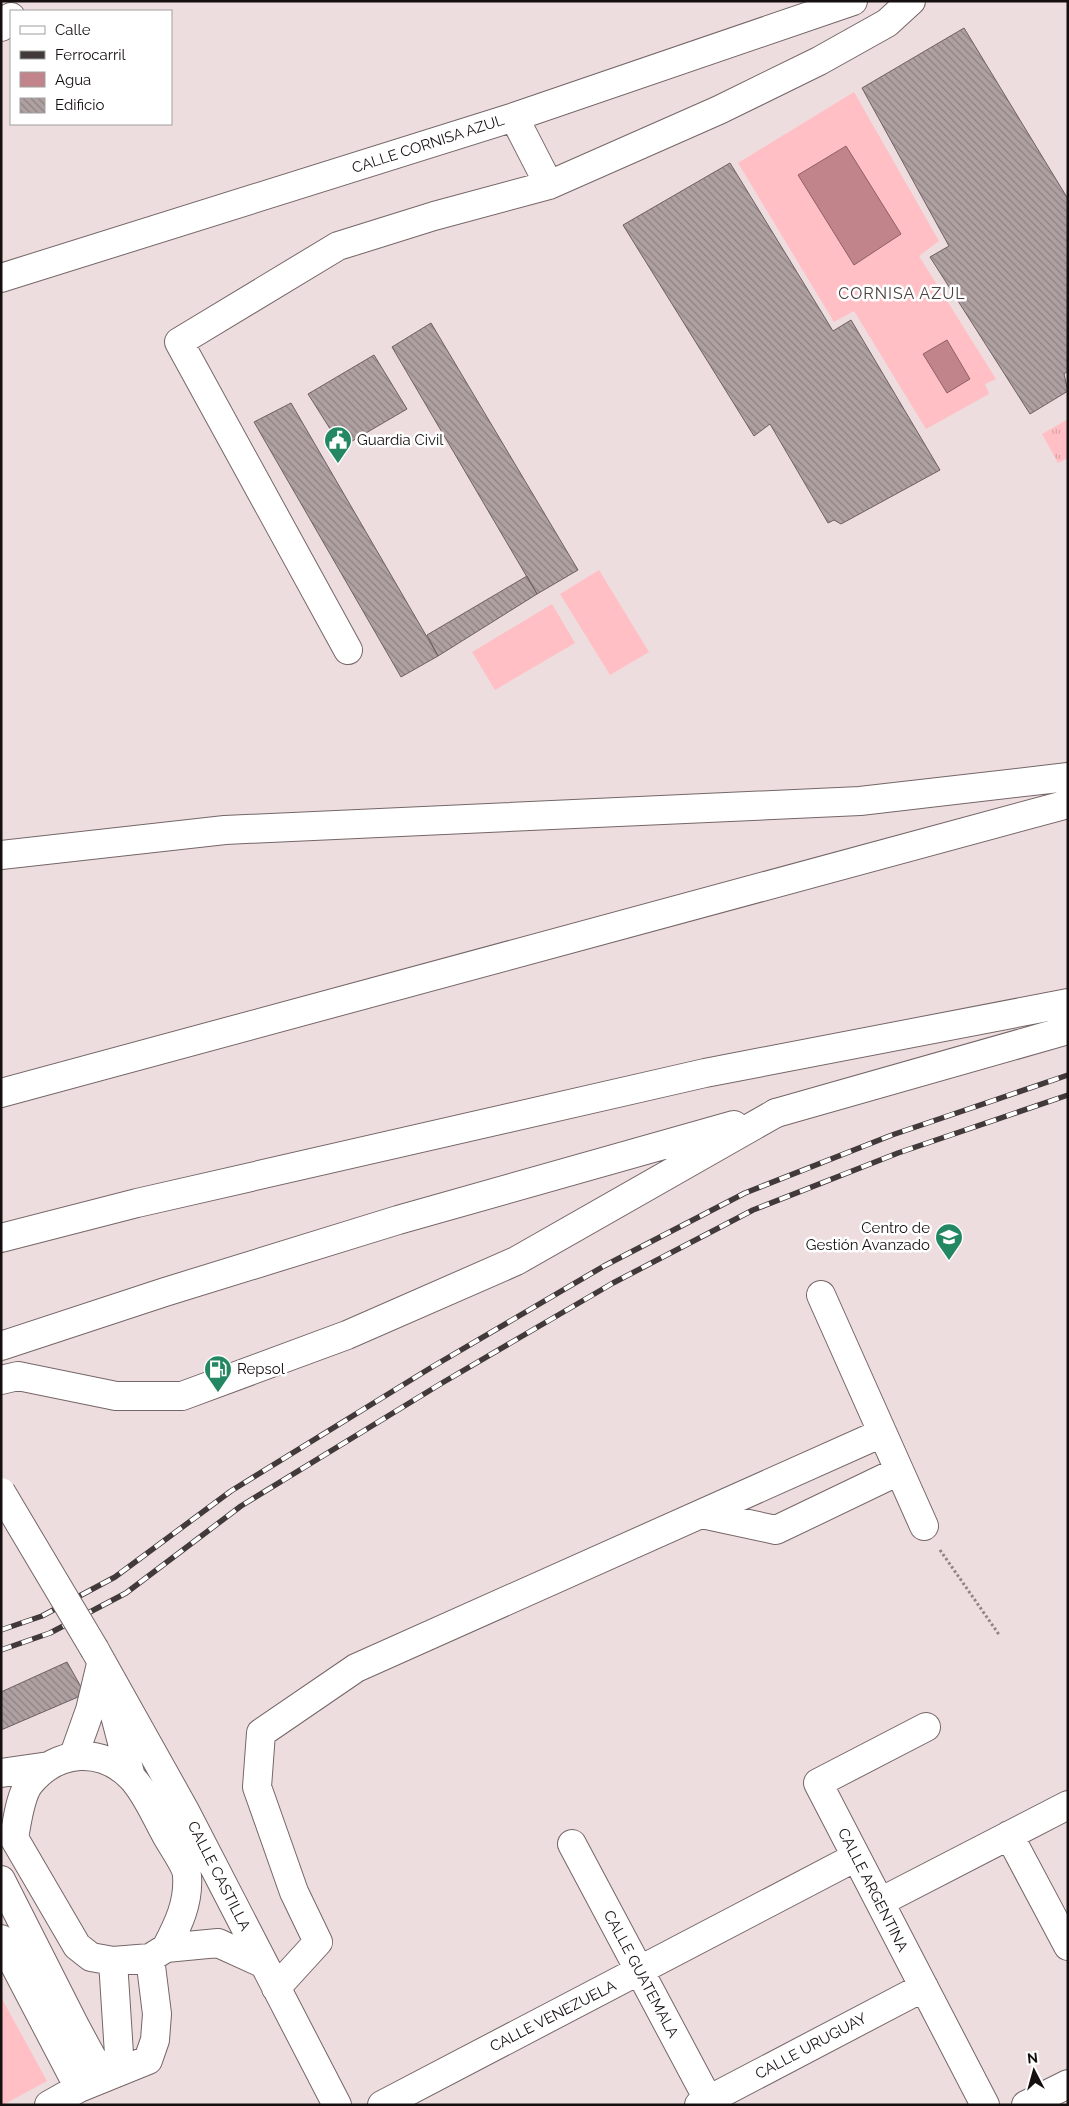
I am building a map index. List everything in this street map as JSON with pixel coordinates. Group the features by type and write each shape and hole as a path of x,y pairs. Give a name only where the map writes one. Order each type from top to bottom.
{"street":[{"path":"17,10 26,1"},
{"name":"CALLE CORNISA AZUL","path":"1,278 514,117 852,1"},
{"path":"348,650 179,342 338,246 434,216 549,186 719,110 819,61 887,23 911,1"},
{"path":"1,27 10,17"},
{"path":"514,117 549,186"},
{"path":"1,855 225,830 860,800 1068,777"},
{"path":"1,1093 1068,804"},
{"path":"1,1238 137,1203 705,1074 1068,1003"},
{"path":"1,1346 175,1289 398,1220 1068,1030"},
{"path":"1,1380 18,1376 116,1396 182,1396 347,1335 516,1261 776,1113"},
{"path":"821,1295 924,1526"},
{"path":"276,1988 318,1942 294,1892 257,1787 261,1733 356,1668 882,1433"},
{"path":"702,1514 776,1530 899,1471"},
{"name":"CALLE CASTILLA","path":"1,1492 98,1656 184,1808 337,2105"},
{"path":"74,1755 90,1710 98,1656"},
{"path":"49,2105 91,2083 148,2060 156,2040 158,1953 184,1912 188,1875 137,1786 98,1656"},
{"name":"CALLE ARGENTINA","path":"926,1727 818,1783 985,2105"},
{"path":"1,1773 49,1766 74,1755 104,1758 137,1786 184,1808"},
{"path":"49,1766 28,1784 18,1814 8,1835 76,1946 92,1956 113,1961 218,1943 264,1964"},
{"path":"880,1902 1068,1805"},
{"path":"1009,1835 1068,1946"},
{"name":"CALLE GUATEMALA","path":"572,1844 706,2103"},
{"name":"CALLE VENEZUELA","path":"382,2105 856,1857"},
{"path":"1,1880 76,2028 91,2083"},
{"path":"1,1939 91,2083"},
{"path":"91,2083 119,2054 113,1961"},
{"name":"CALLE URUGUAY","path":"706,2103 924,1987"},
{"path":"1026,2105 1068,2084"}],"path":[{"path":"924,1526 1000,1636"}],"green space":[{"path":"854,92 939,241 919,256 996,379 985,384 989,394 926,429 854,311 834,322 738,163"},
{"path":"1068,419 1068,458 1058,463 1042,434"},
{"path":"599,570 649,652 610,675 560,594"},
{"path":"552,604 575,643 495,690 472,652"},
{"path":"1,1997 47,2081 3,2105 1,2105"}],"water":[{"path":"846,146 901,234 854,265 798,175"},
{"path":"947,340 970,379 947,393 923,354"}],"building":[{"path":"964,28 1068,199 1068,371 1064,374 1068,391 1030,414 930,257 949,246 862,88"},
{"path":"730,163 833,331 851,320 940,470 841,524 834,520 828,523 770,424 754,436 623,225"},
{"path":"431,323 578,570 537,594 392,347"},
{"path":"374,355 407,409 347,444 340,432 334,435 308,394"},
{"path":"291,403 438,656 401,677 254,422"},
{"path":"527,576 537,594 438,656 427,635"},
{"path":"67,1662 85,1694 1,1730 1,1692"}],"railway":[{"path":"1,1630 42,1616 115,1577 231,1491 432,1367 604,1266 745,1193 892,1135 1068,1075"},
{"path":"1,1650 50,1633 126,1593 241,1506 442,1383 613,1283 753,1210 898,1153 1068,1095"}],"place":[{"name":"Guardia Civil","path":"338,464"},
{"name":"Centro de Gestión Avanzado","path":"949,1261"},
{"name":"Repsol","path":"218,1393"}],"district":[{"name":"CORNISA AZUL","path":"902,293"}]}
